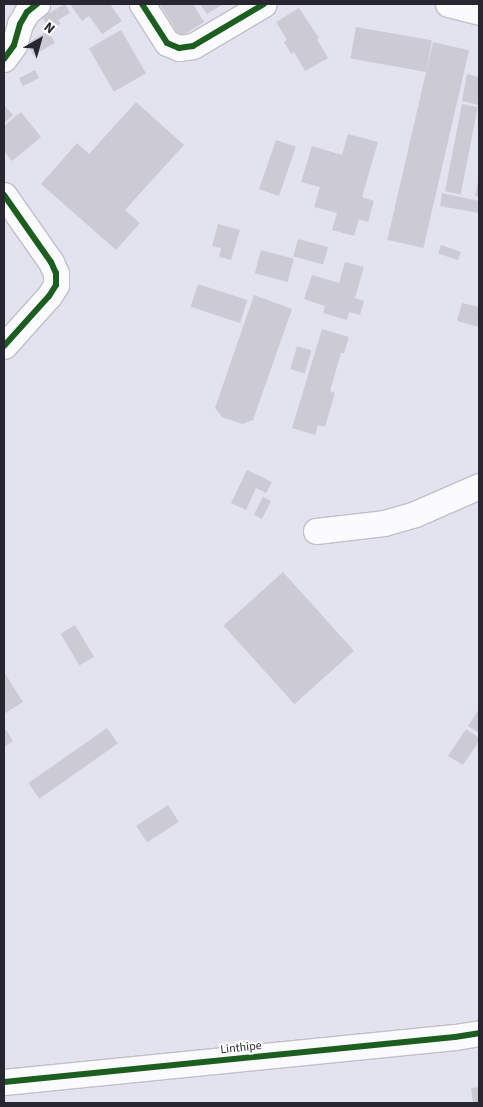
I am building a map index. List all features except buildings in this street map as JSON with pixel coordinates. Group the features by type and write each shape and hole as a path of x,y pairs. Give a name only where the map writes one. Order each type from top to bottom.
{"street":[{"path":"4,59 14,45 20,24 27,12 38,4"},
{"path":"142,4 167,43 179,48 194,46 264,4"},
{"path":"447,5 479,12"},
{"path":"4,195 46,254 56,273 56,285 49,296 4,346"},
{"path":"316,531 384,523 415,514 479,486"},
{"name":"Linthipe","path":"4,1082 395,1044 479,1033"}],"cycle path":[{"path":"4,59 14,45 20,24 27,12 37,4"},
{"path":"142,4 167,43 179,48 193,46 264,4"},
{"path":"4,195 51,262 56,273 56,285 49,296 4,346"},
{"path":"4,1082 455,1037 479,1033"}]}
